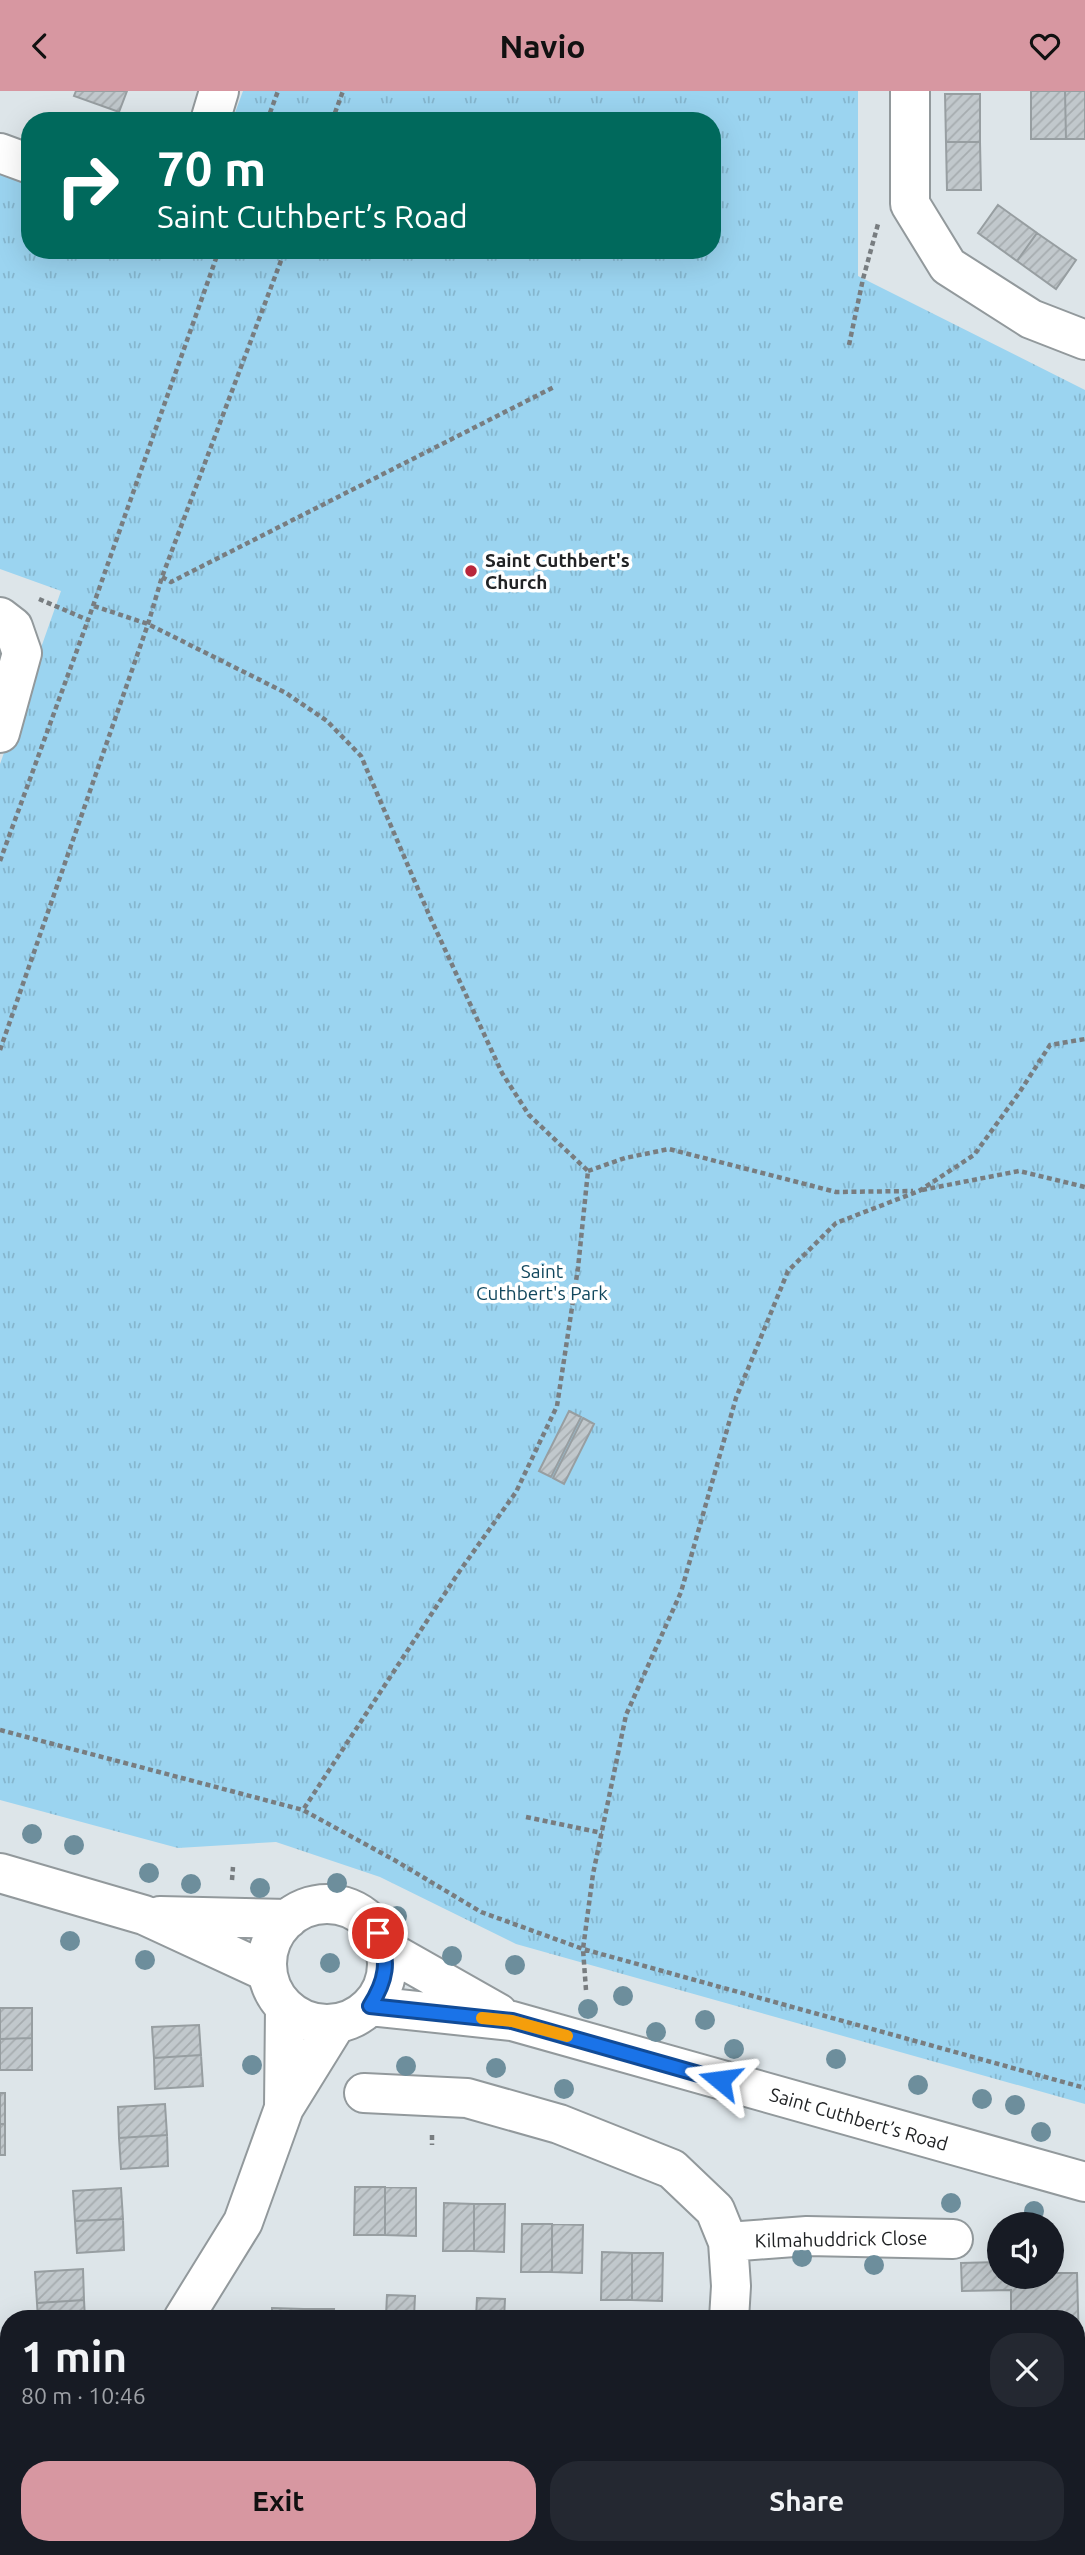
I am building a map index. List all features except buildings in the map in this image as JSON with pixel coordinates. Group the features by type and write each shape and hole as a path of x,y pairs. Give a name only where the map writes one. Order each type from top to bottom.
{"street":[{"path":"212,112 219,91"},
{"path":"910,91 910,204 948,266 1031,319 1085,340"},
{"path":"0,153 21,161"},
{"path":"0,617 13,627 22,653 0,733"},
{"name":"Saint Cuthbert’s Road","path":"0,1873 144,1915 267,1972"},
{"name":"Saint Cuthbert’s Road","path":"144,1915 288,1919 303,1908 322,1904 341,1905 368,1920 385,1949 512,2021"},
{"path":"288,1919 275,1933 268,1951 267,1972 273,1990 285,2008 300,2018 337,2024 355,2017 370,2006 382,1988 386,1968 385,1949"},
{"name":"Saint Cuthbert’s Road","path":"370,2006 512,2021 1085,2182"},
{"path":"284,2108 285,2008"},
{"path":"189,2310 243,2222 284,2108 337,2024"},
{"name":"Kilmahuddrick Close","path":"364,2093 467,2098 559,2124 672,2169 715,2210 728,2242 730,2310"},
{"name":"Kilmahuddrick Close","path":"728,2242 807,2236 953,2239"}],"path":[{"path":"270,112 278,91"},
{"path":"335,112 343,91"},
{"path":"0,860 94,606 216,259"},
{"path":"0,1050 162,577 282,259"},
{"path":"162,577 171,582 554,387"},
{"path":"37,599 88,620"},
{"path":"94,606 148,624 286,694 327,721 361,756 502,1073 528,1115 588,1171"},
{"path":"588,1171 625,1158 668,1149 836,1192 919,1191 974,1154 1050,1045 1085,1039"},
{"path":"303,1809 459,1572 516,1492 557,1406 578,1268 588,1171"},
{"path":"586,1990 583,1949 593,1874 626,1715 681,1593 736,1398 788,1271 836,1223 919,1191 1019,1171 1085,1187"},
{"path":"0,1730 303,1809 481,1912 583,1949 1085,2088"},
{"path":"526,1817 602,1833"}],"green space":[{"name":"Saint Cuthbert's Park","path":"243,91 858,91 858,276 1085,390 1085,2104 516,1944 380,1877 276,1842 178,1848 0,1800 0,764 61,591 0,569 0,171 21,179 21,259 721,259 721,112 235,112"}],"slow traffic":[{"path":"482,2018 512,2021 567,2036"}],"place":[{"name":"Saint Cuthbert's Church","path":"471,571"}],"route":[{"path":"378,1933 385,1949 386,1968 382,1988 370,2006 512,2021 720,2080"}]}
